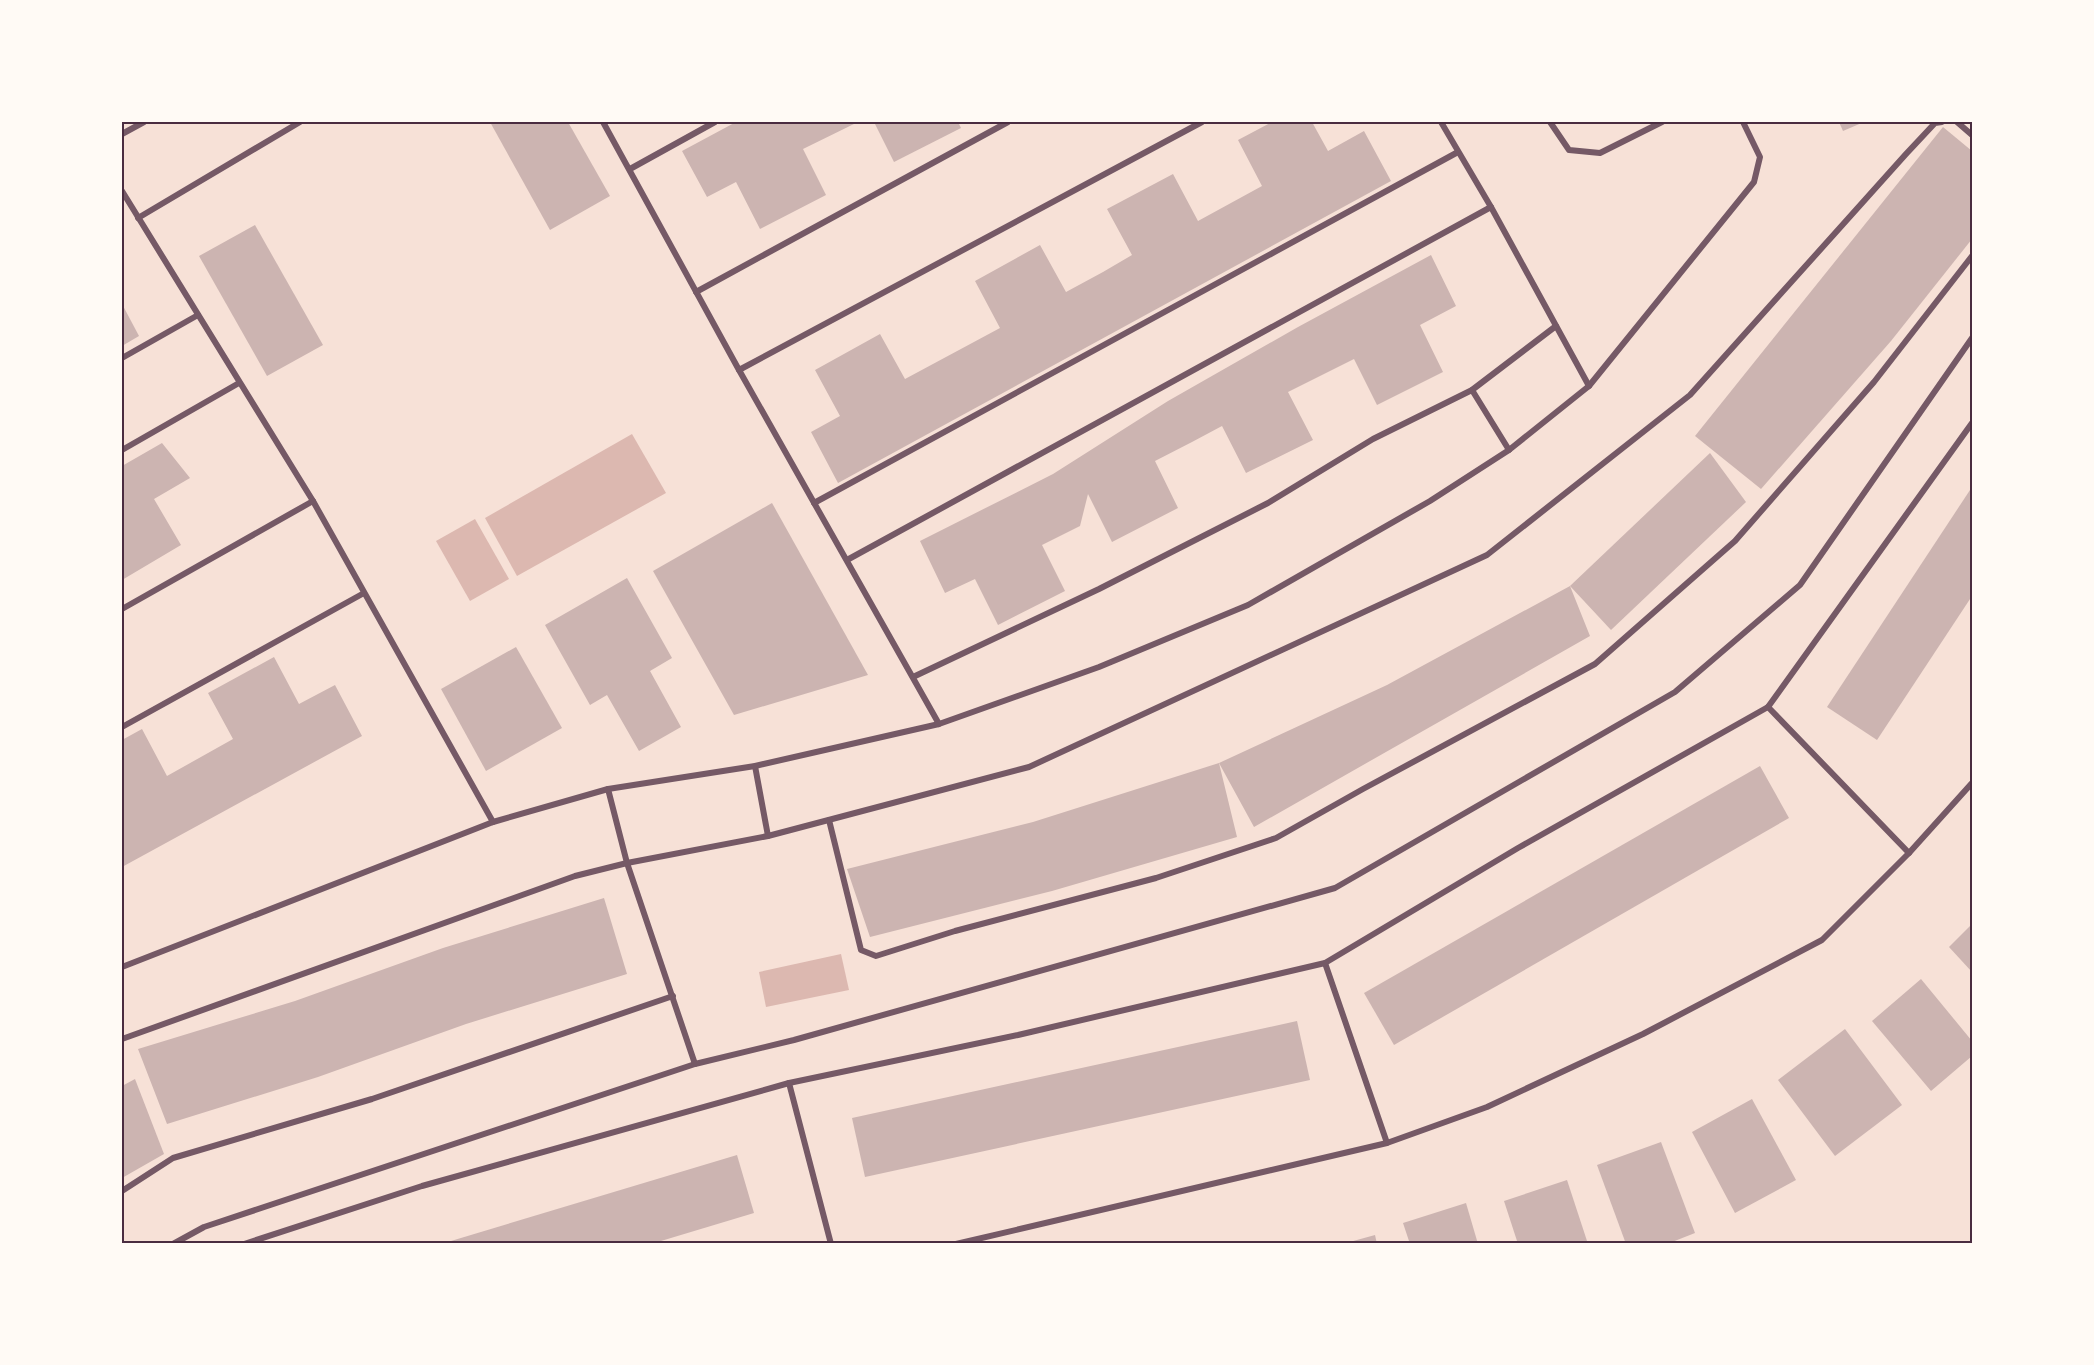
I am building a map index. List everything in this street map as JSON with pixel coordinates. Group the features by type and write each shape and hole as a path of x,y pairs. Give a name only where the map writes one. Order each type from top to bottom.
{"street":[{"path":"122,134 144,122"},
{"path":"138,218 300,122"},
{"path":"603,122 739,370 939,724"},
{"path":"630,169 715,122"},
{"path":"696,292 1008,122"},
{"path":"739,370 1202,122"},
{"path":"1441,122 1491,207 1589,386"},
{"path":"1550,122 1569,150 1600,153 1662,122"},
{"path":"122,967 493,822 608,789 755,766 939,724 1099,667 1248,604 1430,501 1509,450 1589,386 1755,182 1760,157 1743,122"},
{"path":"122,1039 575,876 627,863 768,836 1029,767 1487,555 1690,395 1906,154 1935,123 1942,122"},
{"path":"1957,122 1972,135"},
{"path":"814,503 1458,152"},
{"path":"122,191 125,203 138,218 313,501 493,822"},
{"path":"847,560 1491,207"},
{"path":"829,820 861,950 876,956 956,931 1156,878 1276,838 1595,664 1735,541 1874,382 1972,256"},
{"path":"122,358 198,315"},
{"path":"913,677 1099,589 1268,503 1373,439 1472,390 1556,326"},
{"path":"173,1244 204,1227 695,1064 794,1040 1335,888 1675,692 1800,585 1972,338"},
{"path":"122,450 239,383"},
{"path":"1472,390 1509,450"},
{"path":"244,1244 422,1186 789,1083 1018,1035 1325,963 1518,848 1768,707 1972,423"},
{"path":"122,609 313,501"},
{"path":"122,727 364,593"},
{"path":"1768,707 1909,853"},
{"path":"755,766 768,836"},
{"path":"956,1244 1386,1143 1508,1098 1643,1034 1822,940 1909,853 1972,783"},
{"path":"608,789 627,863 695,1064"},
{"path":"1325,963 1386,1143"},
{"path":"122,1191 173,1158 372,1099 673,996"},
{"path":"789,1083 831,1244"}],"shaded area":[{"path":"632,434 666,493 517,576 485,518"},
{"path":"475,519 509,579 470,601 436,541"},
{"path":"841,954 849,990 766,1007 759,972"}],"building":[{"path":"490,122 568,122 610,196 550,230"},
{"path":"736,122 858,122 803,149 826,195 760,229 736,182 707,197 682,151"},
{"path":"874,122 958,122 961,128 894,162"},
{"path":"1272,122 1312,122 1328,151 1364,131 1391,181 838,483 811,432 840,416 815,370 880,334 905,379 1000,328 975,281 1040,245 1066,292 1103,272 1132,255 1107,209 1173,174 1198,221 1262,186 1238,140"},
{"path":"1839,122 1864,122 1843,131"},
{"path":"1943,127 1972,151 1972,239 1891,341 1761,489 1695,436"},
{"path":"255,225 323,345 267,376 199,256"},
{"path":"1431,255 1456,306 1420,325 1443,372 1377,405 1354,359 1288,392 1313,440 1246,473 1222,426 1155,461 1178,508 1112,542 1088,494 1080,526 1042,545 1065,591 998,625 975,579 945,593 920,541 1053,474 1168,401"},
{"path":"122,304 139,336 122,346"},
{"path":"162,443 190,478 154,499 181,545 122,580 122,466"},
{"path":"1710,453 1746,502 1611,630 1570,586"},
{"path":"1972,487 1972,596 1877,740 1827,707"},
{"path":"772,503 868,675 734,715 653,571"},
{"path":"627,578 672,658 650,671 681,727 639,751 607,695 590,705 545,625"},
{"path":"1570,586 1590,636 1254,827 1219,763 1387,685"},
{"path":"516,647 562,728 486,771 441,689"},
{"path":"274,657 299,704 335,685 362,736 122,867 122,740 142,729 167,776 233,739 208,693"},
{"path":"1219,763 1237,837 1052,891 870,937 847,869 1033,822"},
{"path":"1760,766 1789,818 1394,1045 1364,993"},
{"path":"604,898 627,974 466,1024 318,1077 167,1124 138,1049 295,1001 443,948"},
{"path":"1972,924 1972,972 1949,947"},
{"path":"1921,979 1972,1041 1972,1056 1931,1091 1872,1021"},
{"path":"1297,1021 1310,1080 865,1177 852,1118"},
{"path":"1845,1029 1902,1105 1835,1156 1778,1080"},
{"path":"135,1079 164,1154 122,1178 122,1086"},
{"path":"1752,1099 1796,1180 1735,1213 1692,1132"},
{"path":"1661,1142 1695,1233 1667,1244 1626,1244 1597,1165"},
{"path":"737,1155 754,1213 651,1244 441,1244"},
{"path":"1567,1180 1588,1244 1518,1244 1504,1201"},
{"path":"1466,1203 1478,1244 1410,1244 1403,1223"},
{"path":"1375,1235 1377,1244 1346,1243"}]}
